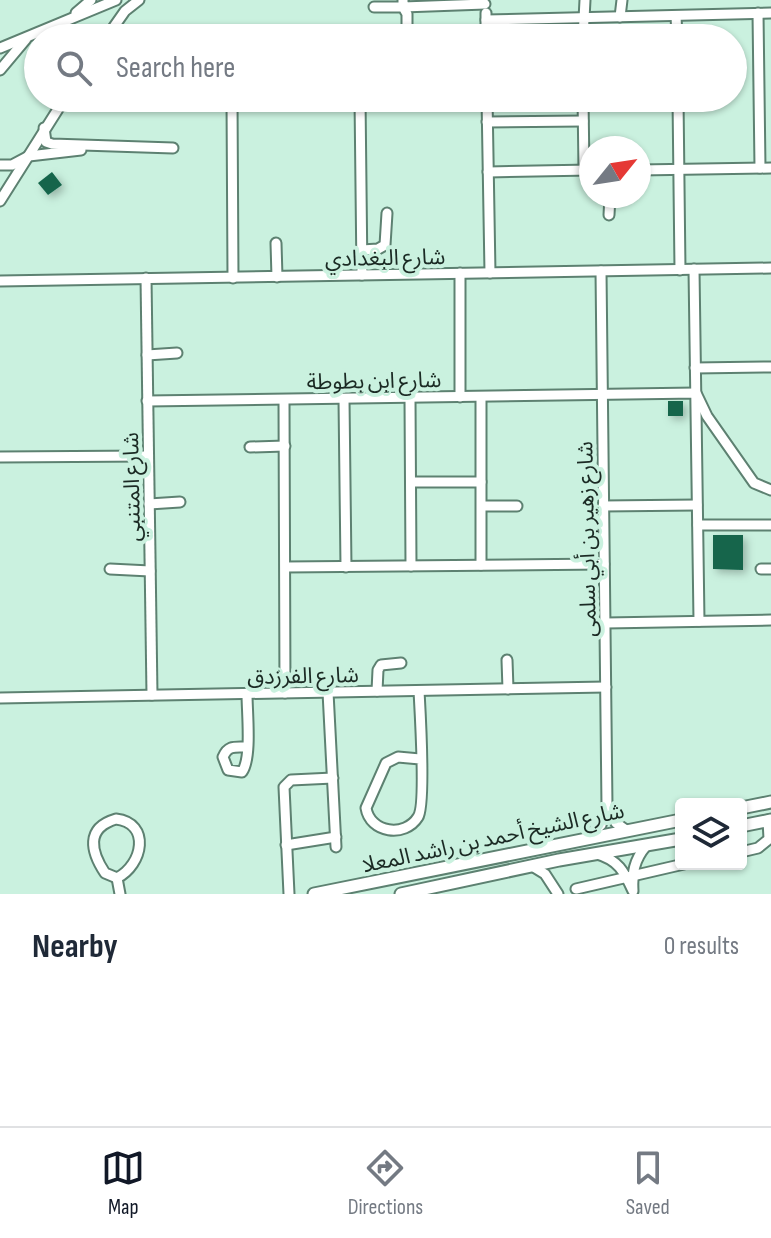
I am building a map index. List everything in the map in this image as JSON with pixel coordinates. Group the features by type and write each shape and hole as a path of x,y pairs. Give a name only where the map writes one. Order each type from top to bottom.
{"main road":[{"path":"747,807 771,802"},
{"path":"747,825 770,820"},
{"name":"شارع الشيخ أحمد بن راشد المعلا","path":"314,894 675,821"},
{"name":"شارع الشيخ أحمد بن راشد المعلا","path":"401,894 559,860 675,840"}],"street":[{"path":"63,22 91,0"},
{"path":"58,24 116,0"},
{"path":"116,24 125,11 139,0"},
{"path":"584,24 585,0"},
{"path":"620,17 622,0"},
{"path":"374,7 403,3 485,2 486,24"},
{"path":"403,3 407,24"},
{"path":"758,13 760,168"},
{"path":"486,20 771,13"},
{"path":"676,16 676,24"},
{"path":"0,48 24,39"},
{"path":"0,70 24,42"},
{"path":"0,201 55,112"},
{"path":"232,112 233,278"},
{"path":"360,112 362,275"},
{"path":"487,112 490,273"},
{"path":"583,112 584,136"},
{"path":"678,112 680,270"},
{"path":"487,122 583,121"},
{"path":"44,128 46,142 52,144 173,148"},
{"path":"0,165 12,165 29,156 108,146"},
{"path":"651,170 771,168"},
{"path":"488,172 579,170"},
{"path":"609,208 609,215"},
{"path":"362,250 378,249 385,245 387,213"},
{"path":"276,243 277,277"},
{"name":"شارع البغدادي","path":"0,281 771,268"},
{"path":"694,269 699,621"},
{"name":"شارع زهير بن أبي سلمى","path":"601,271 607,807"},
{"path":"460,273 460,397"},
{"name":"شارع المتنبي","path":"146,278 152,695"},
{"path":"147,355 177,353"},
{"path":"695,368 771,367"},
{"path":"696,393 707,416 754,483 771,490"},
{"name":"شارع ابن بطوطة","path":"147,401 696,393"},
{"path":"481,397 481,565"},
{"path":"410,398 411,566"},
{"path":"344,399 346,567"},
{"path":"284,400 285,693"},
{"path":"250,447 285,446"},
{"path":"0,457 148,456"},
{"path":"411,482 481,482"},
{"path":"149,504 180,502"},
{"path":"603,506 697,505"},
{"path":"482,506 517,506"},
{"path":"698,525 771,525"},
{"path":"286,567 604,564"},
{"path":"110,569 150,571"},
{"path":"606,623 771,620"},
{"path":"507,660 508,689"},
{"path":"377,691 381,665 401,663"},
{"name":"شارع الفرزدق","path":"0,698 606,687"},
{"path":"419,691 421,811 418,817 401,829 378,828 371,823 366,808 386,763 398,757 420,759"},
{"path":"286,845 336,842 328,692"},
{"path":"247,694 247,747"},
{"path":"289,894 284,787 291,780 333,778"},
{"path":"607,807 612,818 626,830"},
{"path":"587,838 601,825 607,807"},
{"path":"116,819 125,820 133,826 140,843 133,866 117,878 105,873 92,850 98,830 107,821 116,819"},
{"path":"747,850 765,844 769,839 770,820"},
{"path":"629,876 646,846"},
{"path":"597,854 612,858 629,876 634,892"},
{"path":"551,882 559,860"},
{"path":"532,866 545,874 558,894"},
{"path":"576,889 675,866"},
{"path":"117,878 120,894"}],"building":[{"path":"52,172 62,185 48,195 38,183"},
{"path":"668,401 683,401 683,416 668,416"},
{"path":"713,535 743,535 743,570 713,569"}]}
